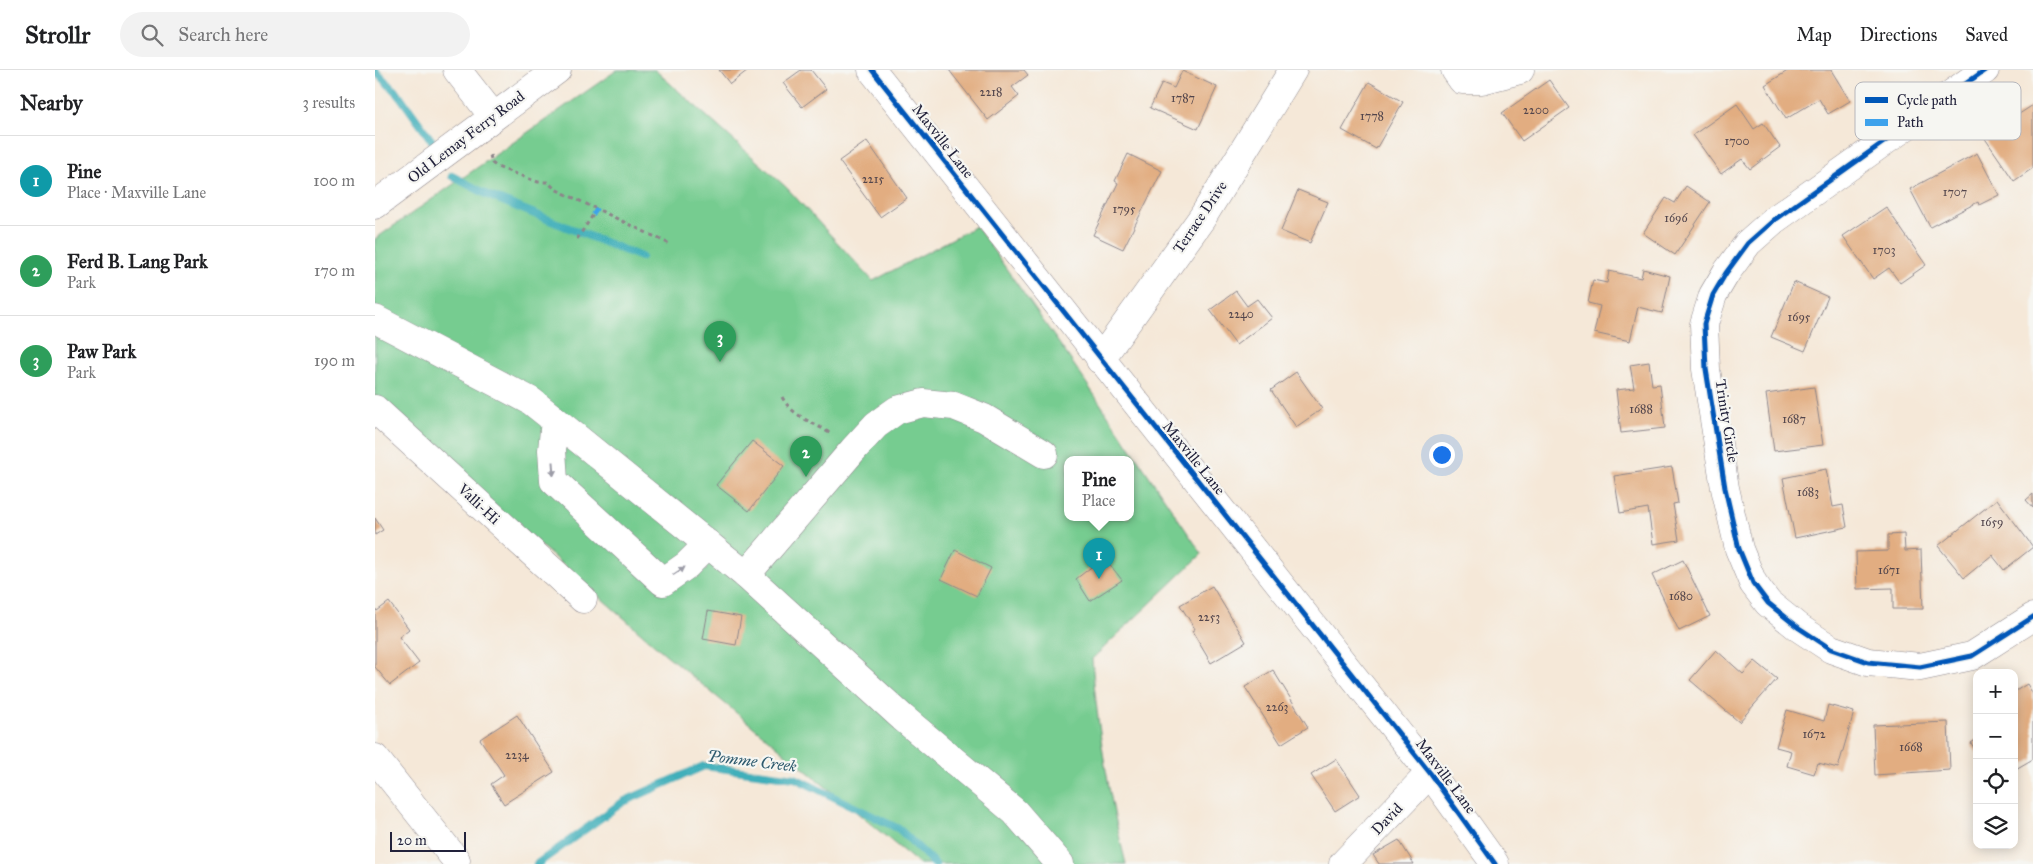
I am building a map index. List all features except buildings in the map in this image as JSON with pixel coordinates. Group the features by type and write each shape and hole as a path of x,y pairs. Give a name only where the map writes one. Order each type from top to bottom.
{"street":[{"path":"457,70 493,116"},
{"name":"Old Lemay Ferry Road","path":"375,205 557,70"},
{"name":"Maxville Lane","path":"871,70 1430,773 1495,864"},
{"name":"Terrace Drive","path":"1100,360 1202,218 1293,70"},
{"path":"1455,70 1462,80 1482,80 1520,70"},
{"name":"Trinity Circle","path":"1968,82 1985,70"},
{"name":"Trinity Circle","path":"1886,140 1773,220 1748,243 1713,295 1704,324 1707,369 1725,488 1739,549 1753,583 1763,597 1799,628 1831,649 1868,662 1920,667 1972,656 2033,617"},
{"path":"375,319 531,401 555,420 746,575 903,718 1015,812 1060,864"},
{"path":"746,575 853,450 876,425 897,410 923,402 954,406 984,418 1044,454"},
{"name":"Valli-Hi","path":"375,409 583,600"},
{"path":"555,420 552,450 554,481 663,582 687,565 707,544"},
{"path":"375,758 456,860"},
{"name":"David","path":"1343,864 1430,773"}],"path":[{"path":"490,155 492,163 497,167 538,182 548,182 555,189 672,245"},
{"path":"577,239 593,215"},
{"path":"782,398 786,405 797,415 830,433 853,450"}],"green space":[{"path":"617,70 655,70 786,187 873,281 976,226 1068,356 1202,554 1092,659 1105,762 1126,864 919,864 664,653 375,401 375,239"}],"waterway":[{"path":"375,71 399,95 432,141"},
{"path":"452,176 490,196 641,257"},
{"name":"Pomme Creek","path":"537,864 623,802 704,766 795,778 899,829 935,864"}],"marked path":[{"path":"593,215 597,208"}],"cycle path":[{"path":"872,70 1430,773 1495,864"},
{"path":"1968,82 1985,70"},
{"path":"1887,140 1774,220 1748,243 1713,295 1704,324 1706,369 1725,488 1739,549 1753,583 1768,603 1799,628 1831,649 1868,662 1920,667 1972,656 2033,617"}],"place":[{"name":"Paw Park","path":"720,362"},
{"name":"Ferd B. Lang Park","path":"806,477"},
{"name":"Pine","path":"1099,579"}]}
